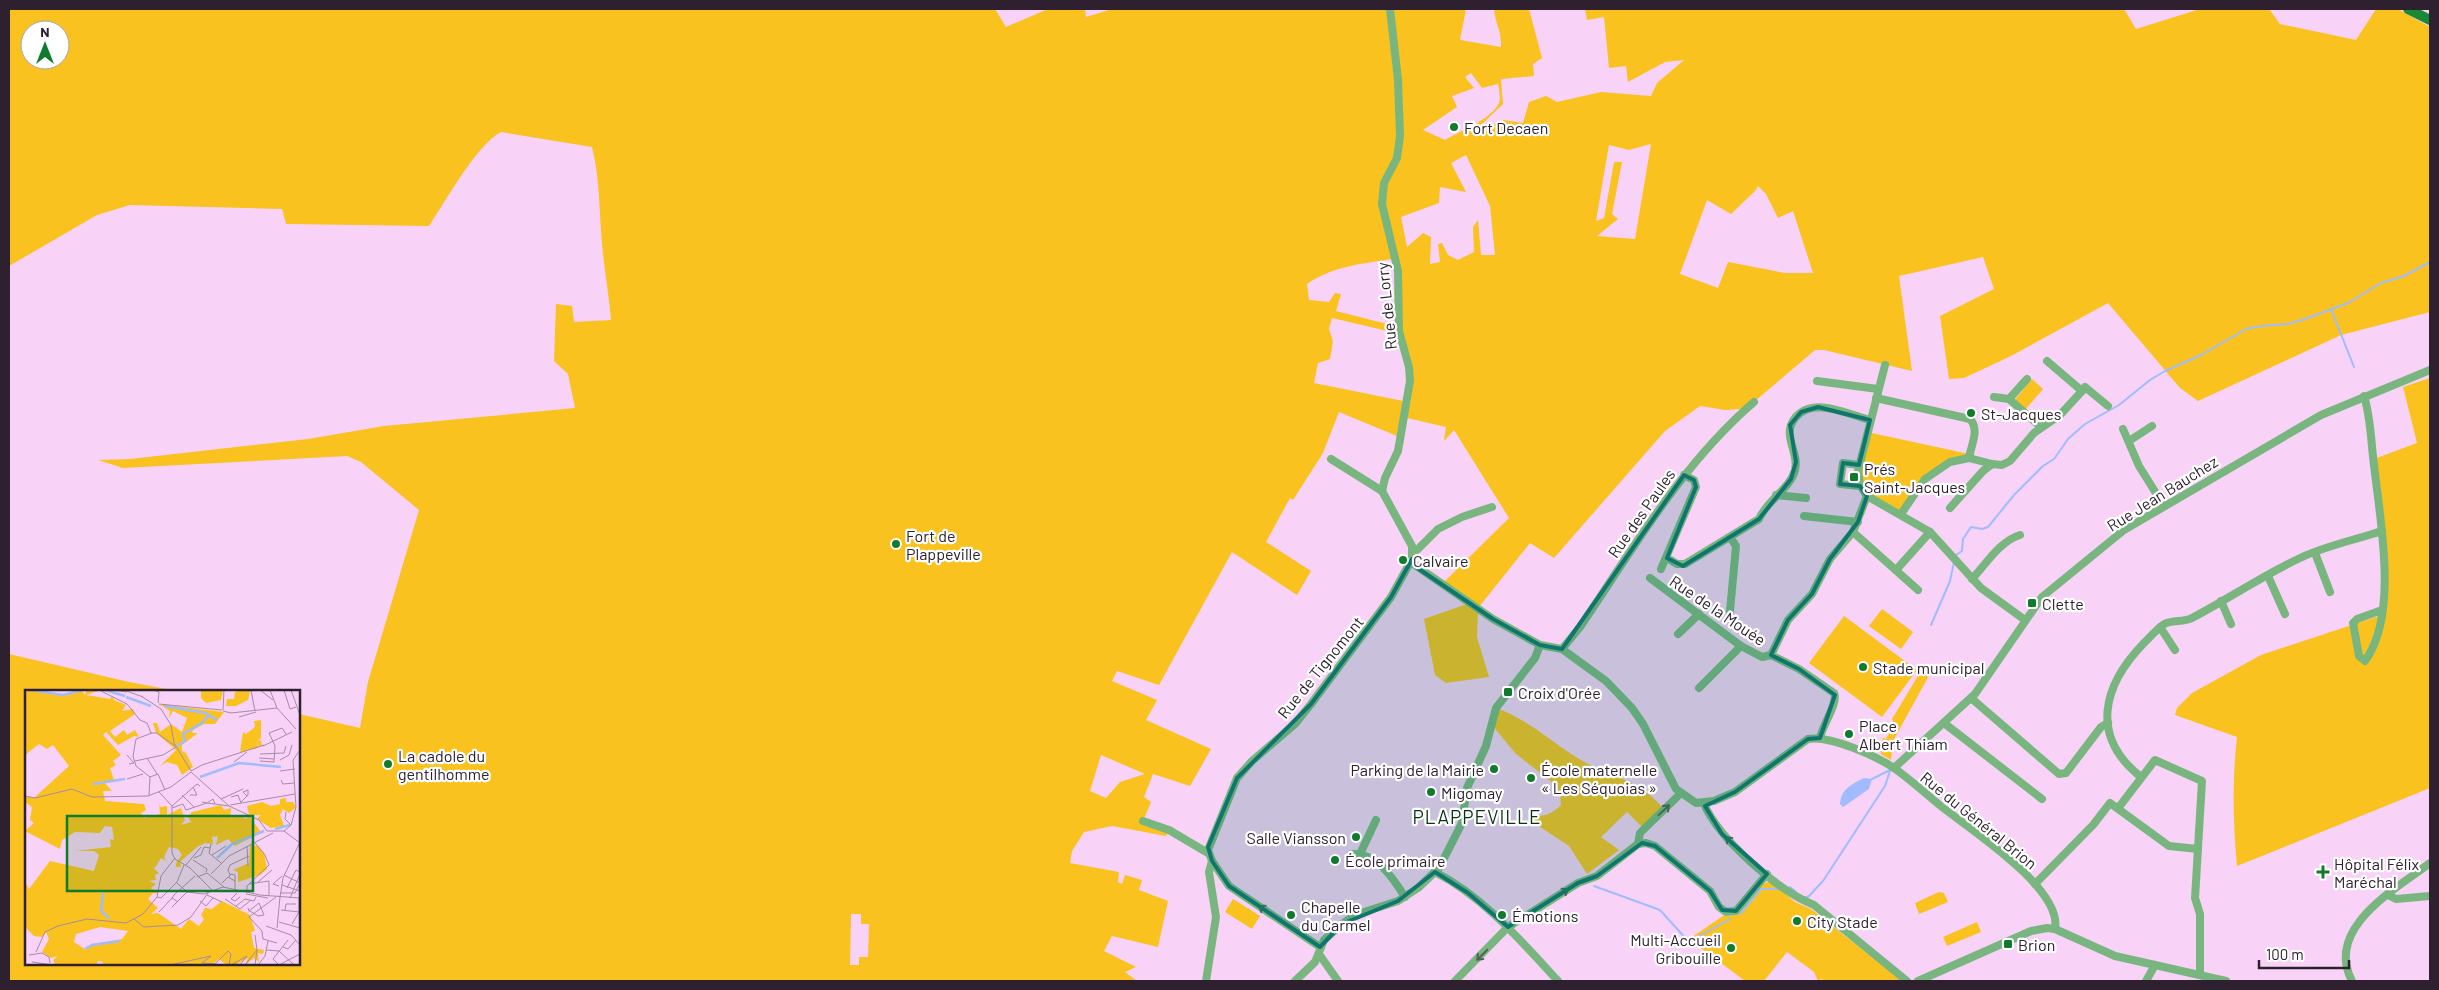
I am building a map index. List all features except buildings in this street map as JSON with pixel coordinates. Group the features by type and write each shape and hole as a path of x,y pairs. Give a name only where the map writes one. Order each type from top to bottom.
{"main road":[{"path":"2408,9 2430,20"}],"street":[{"name":"Rue de Lorry","path":"1382,491 1385,478 1398,451 1410,381 1409,367 1399,331 1398,271 1382,204 1382,192 1390,170 1397,158 1400,136 1398,80 1390,9"},
{"path":"2047,360 2082,391"},
{"path":"1884,365 1859,465 1857,476 1860,486 1867,496 1930,532 1972,579 1996,601 2025,620"},
{"name":"Rue Jean Bauchez","path":"1894,768 1972,698 2042,597 2124,530 2321,415 2430,370"},
{"path":"2009,399 2028,379"},
{"path":"1817,381 1878,390"},
{"path":"1901,514 1930,475 1950,462 1969,458 2002,465 2010,462 2041,427 2060,415 2085,387 2108,406"},
{"path":"2364,396 2385,564 2382,610 2378,634 2370,655 2365,661 2359,656 2353,623 2357,619 2382,610"},
{"path":"1876,398 1970,419 1975,428 1969,458"},
{"path":"1994,398 2009,399 2041,427"},
{"name":"Rue des Paules","path":"1558,649 1580,627 1684,475 1725,428 1754,402"},
{"path":"1667,558 1677,564 1685,564 1759,519 1763,509 1791,479 1796,462 1790,435 1790,425 1801,412 1809,407 1818,406 1870,420"},
{"path":"2129,441 2152,426"},
{"path":"2123,429 2139,466 2164,506"},
{"path":"1331,459 1382,491 1409,538 1412,563 1493,619 1540,645 1558,649 1606,681 1632,708 1651,737 1680,794 1696,803 1704,804 1735,792 1808,739 1820,738"},
{"path":"1859,465 1843,464 1840,484 1860,486"},
{"path":"1950,508 1983,471 1992,464"},
{"path":"1661,569 1696,487 1694,480 1684,475"},
{"path":"1776,495 1806,498"},
{"path":"1771,655 1788,620 1812,594 1830,558 1853,532 1867,496"},
{"name":"Rue de Tignomont","path":"1206,981 1216,928 1215,901 1209,872 1210,857 1208,847 1223,807 1238,778 1252,760 1295,724 1311,704 1391,597 1412,556 1438,529 1462,517 1492,507"},
{"path":"1804,516 1858,522"},
{"path":"1853,532 1918,590"},
{"path":"1896,570 1930,532"},
{"path":"2141,777 2131,769 2118,752 2108,724 2109,696 2118,674 2132,656 2160,627 2166,623 2187,620 2298,559 2382,532"},
{"path":"1972,579 1997,550 2011,538 2020,535"},
{"path":"1730,537 1736,546 1730,611"},
{"path":"2315,553 2330,592"},
{"path":"2268,576 2285,614"},
{"name":"Rue de la Mouée","path":"1650,578 1741,646 1762,657 1771,655 1799,669 1836,695 1820,738"},
{"path":"2222,601 2231,624"},
{"path":"1678,634 1699,614"},
{"path":"2160,627 2175,650"},
{"path":"1295,981 1315,962 1331,932 1355,915 1389,905 1405,897 1435,872 1448,852 1462,823 1467,788 1486,746 1496,708 1535,658 1540,645"},
{"path":"1699,688 1741,646"},
{"path":"1972,698 2059,774 2066,773 2101,728 2108,724"},
{"path":"1944,723 2042,799"},
{"name":"Rue du Général Brion","path":"1820,738 1839,744 1894,768 2006,856 2035,884 2054,915 2055,930"},
{"path":"2118,807 2155,760 2202,781 2195,898 2200,914 2200,975"},
{"path":"1638,844 1640,833 1680,794"},
{"path":"2035,884 2093,825 2110,803 2169,846 2198,849"},
{"path":"1704,804 1722,834 1766,874 1797,898 1814,905 1907,981"},
{"path":"1376,820 1356,854 1378,862 1405,897"},
{"path":"1143,821 1181,836 1210,857 1229,886 1320,950 1338,981"},
{"path":"1455,981 1508,928 1578,883 1607,869 1638,844 1646,843 1655,846 1710,891 1719,907 1726,912 1736,911 1766,874"},
{"path":"2352,981 2347,954 2353,928 2370,908 2430,863"},
{"path":"1435,872 1468,893 1508,928 1558,981"},
{"path":"2404,882 2415,897"},
{"path":"2388,895 2396,899 2430,896"},
{"path":"1918,981 2031,932 2047,928 2115,956 2226,981"},
{"path":"2146,981 2154,965"}],"highlighted area":[{"path":"1818,407 1870,420 1859,465 1843,463 1840,484 1860,486 1867,496 1858,522 1830,559 1812,594 1788,620 1771,655 1799,669 1835,695 1820,738 1808,739 1735,792 1705,806 1722,834 1767,874 1736,911 1722,910 1710,891 1655,846 1642,843 1597,876 1578,883 1508,927 1468,893 1435,872 1398,901 1342,924 1320,947 1229,886 1212,861 1208,847 1237,778 1311,704 1391,597 1412,559 1416,567 1493,619 1540,645 1562,649 1684,475 1694,480 1696,487 1667,558 1683,566 1759,519 1791,479 1796,462 1790,425 1801,412"}],"shaded area":[{"path":"9,9 995,9 1006,27 1048,9 1085,9 1086,17 1112,9 1466,9 1460,40 1501,47 1494,9 1529,9 1542,58 1533,64 1534,76 1501,79 1503,104 1481,125 1481,129 1504,120 1523,123 1529,102 1546,96 1557,102 1601,92 1651,96 1657,83 1684,60 1665,62 1628,82 1626,66 1609,68 1604,17 1587,20 1585,9 2124,9 2136,29 2200,9 2269,9 2280,24 2356,40 2376,9 2398,9 2430,27 2430,312 2341,335 2198,401 2180,388 2108,303 2011,356 1964,378 1949,379 1940,316 1994,289 1983,257 1899,276 1912,371 1824,350 1815,350 1754,402 1741,409 1725,410 1700,406 1665,431 1554,558 1530,543 1479,607 1444,582 1509,518 1454,430 1444,441 1446,427 1407,418 1414,380 1401,330 1401,282 1392,259 1337,269 1307,284 1309,300 1329,302 1335,293 1341,294 1336,311 1395,326 1396,333 1332,318 1329,329 1333,341 1330,359 1318,363 1314,383 1403,401 1397,436 1339,412 1323,453 1293,500 1290,498 1266,542 1311,571 1297,595 1232,552 1159,685 1117,671 1112,681 1157,700 1146,720 1211,749 1190,786 1153,774 1144,797 1151,802 1143,821 1168,833 1166,836 1112,826 1084,832 1072,851 1070,863 1119,872 1118,882 1122,884 1125,875 1142,880 1139,890 1168,901 1158,947 1112,936 1104,951 1136,967 1125,972 1137,981 9,981 9,654 172,690 25,690 25,965 300,965 300,714 360,728 368,682 419,510 361,462 347,456 123,468 98,460 130,459 308,439 384,426 575,408 568,374 554,361 556,304 572,306 574,322 611,320 603,253 598,183 592,147 501,132 482,148 472,161 429,226 286,224 282,209 130,205 97,215 9,266","holes":["1471,73 1482,88 1498,84 1500,96 1499,103 1495,109 1474,125 1445,140 1423,130 1457,107 1452,96 1474,88 1465,77","1651,144 1635,239 1597,236 1618,219 1612,214 1622,162 1614,162 1604,218 1596,221 1609,145 1629,150","1466,155 1490,206 1495,255 1481,255 1478,220 1473,227 1474,252 1458,260 1448,255 1442,243 1438,244 1440,262 1430,264 1431,237 1423,233 1407,247 1401,217 1439,203 1440,187 1466,192 1451,163","1758,186 1766,194 1778,218 1793,211 1813,273 1785,273 1728,262 1718,288 1680,274 1707,200 1731,214","1101,755 1145,774 1120,782 1106,798 1090,791","851,914 861,914 861,924 869,924 868,957 859,957 859,965 850,965"]},
{"path":"2430,378 2430,788 2237,866 2234,770 2237,737 2175,715 2177,708 2192,693 2261,655 2382,615 2385,541 2374,459 2417,443 2403,387"},
{"path":"2032,379 2043,389 2025,410 2014,401"},
{"path":"1867,432 1969,454 1935,471 1901,514 1867,496 1860,485"},
{"path":"1467,604 1478,612 1477,637 1489,677 1446,683 1435,675 1424,619"},
{"path":"1882,609 1913,632 1901,649 1869,626"},
{"name":"Stade municipal","path":"1844,616 1917,670 1882,717 1809,663"},
{"path":"1924,666 1932,670 1893,741 1891,760 1881,754 1880,745 1883,738 1886,739 1894,724 1892,719"},
{"path":"1496,708 1519,718 1570,753 1593,766 1642,789 1662,807 1642,827 1627,812 1601,837 1619,850 1587,874 1569,846 1528,819 1531,816 1551,813 1558,808 1561,805 1560,794 1554,784 1515,753 1492,725"},
{"path":"1773,883 1795,902 1811,909 1902,981 1825,981 1821,979 1818,981 1814,972 1787,952 1764,981 1745,981 1689,939 1723,916 1732,916 1763,884"},
{"path":"1939,892 1944,893 1948,902 1919,914 1915,903"},
{"path":"1233,899 1260,916 1252,929 1225,912"},
{"path":"1977,922 1981,932 1947,946 1943,937"}],"water":[{"path":"1864,778 1872,779 1869,789 1843,807 1840,804 1842,794 1851,785"}],"waterway":[{"path":"1956,555 1962,551 1963,539 1971,527 1982,529 1988,527 2014,495 2043,466 2054,459 2068,439 2085,424 2119,405 2150,380 2201,355 2246,329 2287,324 2302,320 2348,303 2381,283 2404,276 2430,262"},
{"path":"2331,309 2354,367"},
{"path":"1931,625 1950,581 1954,562"},
{"path":"1872,779 1890,770"},
{"path":"1805,897 1808,897 1823,881 1885,786 1890,771"},
{"path":"1594,886 1660,910 1689,942"},
{"path":"1790,887 1796,892"},
{"path":"1740,914 1761,889 1781,889"},
{"path":"1694,939 1730,919"}],"place":[{"name":"Fort Decaen","path":"1454,127"},
{"name":"St-Jacques","path":"1971,413"},
{"name":"Prés Saint-Jacques","path":"1854,477"},
{"name":"Fort de Plappeville","path":"896,544"},
{"name":"Calvaire","path":"1403,560"},
{"name":"Clette","path":"2032,603"},
{"name":"Stade municipal","path":"1863,667"},
{"name":"Croix d'Orée","path":"1508,692"},
{"name":"Place Albert Thiam","path":"1849,734"},
{"name":"La cadole du gentilhomme","path":"388,764"},
{"name":"Parking de la Mairie","path":"1494,769"},
{"name":"École maternelle « Les Séquoias »","path":"1531,778"},
{"name":"Migomay","path":"1431,792"},
{"name":"Salle Viansson","path":"1356,837"},
{"name":"École primaire","path":"1335,860"},
{"name":"Hôpital Félix Maréchal","path":"2323,872"},
{"name":"Chapelle du Carmel","path":"1291,915"},
{"name":"Émotions","path":"1502,915"},
{"name":"City Stade","path":"1797,921"},
{"name":"Brion","path":"2008,944"},
{"name":"Multi-Accueil Gribouille","path":"1731,948"}],"district":[{"name":"PLAPPEVILLE","path":"1477,816"}]}
